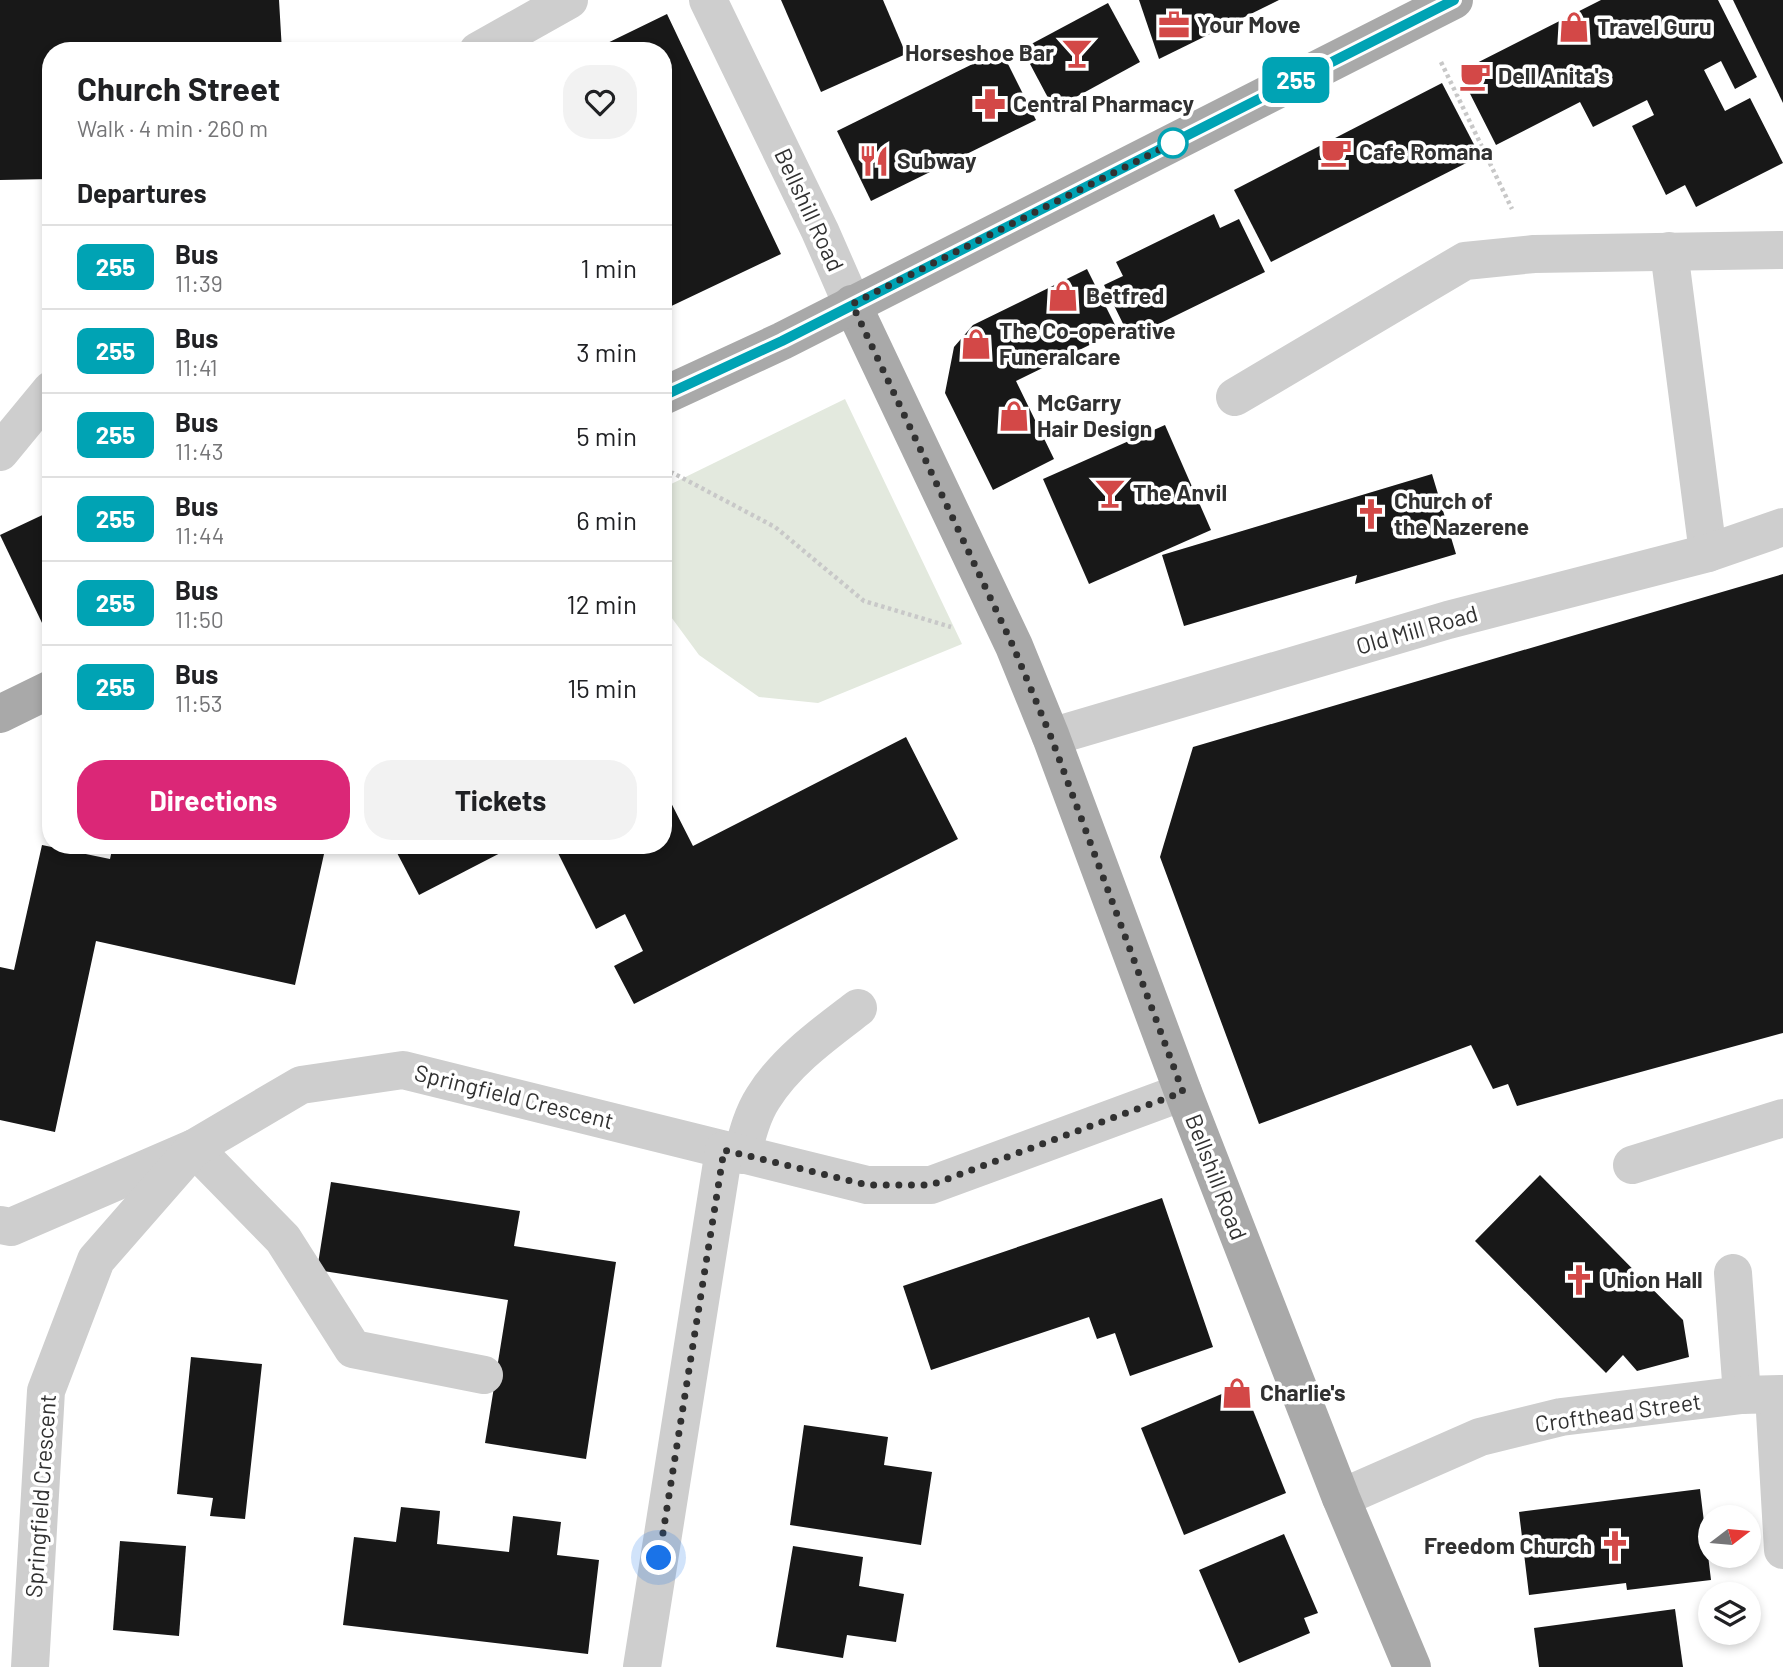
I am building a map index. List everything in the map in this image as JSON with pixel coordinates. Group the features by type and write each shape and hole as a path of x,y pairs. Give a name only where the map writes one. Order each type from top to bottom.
{"main road":[{"path":"672,392 782,341 1454,0"},
{"name":"Bellshill Road","path":"852,304 1013,646 1051,737 1183,1092 1341,1498 1412,1667"},
{"path":"0,714 42,693"}],"street":[{"name":"Bellshill Road","path":"708,0 820,231 852,304"},
{"path":"492,42 552,5"},
{"path":"1236,397 1465,261 1534,254 1783,250"},
{"path":"1669,251 1708,553"},
{"path":"0,452 42,401"},
{"name":"Old Mill Road","path":"1051,737 1448,620 1708,553 1783,527"},
{"path":"642,1667 733,1152 751,1124 762,1099 781,1074 822,1035 858,1008"},
{"name":"Springfield Crescent","path":"30,1667 46,1391 96,1260 194,1148 301,1085 403,1070 867,1185 931,1185 1183,1092"},
{"path":"1632,1166 1783,1118"},
{"path":"0,1225 11,1227 194,1148 283,1239 353,1349 484,1376"},
{"path":"1733,1273 1766,1395 1783,1550"},
{"name":"Crofthead Street","path":"1341,1498 1480,1437 1561,1417 1766,1395"}],"path":[{"path":"1419,18 1534,254"},
{"path":"672,473 775,527 864,601 1013,646"}],"shaded area":[{"path":"845,399 962,644 818,703 759,697 699,655 672,618 672,484"}],"building":[{"path":"0,0 279,0 281,42 42,42 42,179 0,180"},
{"path":"781,0 883,0 906,54 821,92"},
{"path":"1139,0 1279,0 1159,59"},
{"path":"1601,0 1718,0 1757,77 1735,89 1721,61 1704,70 1725,111 1750,98 1783,163 1696,207 1685,185 1666,195 1632,126 1654,115 1647,100 1593,127 1580,102 1496,145 1459,72"},
{"path":"1733,0 1783,0 1783,103"},
{"path":"1108,3 1140,62 1054,109 1022,49"},
{"path":"667,14 781,254 672,306 672,42 609,42"},
{"path":"1001,50 1036,120 871,201 837,131"},
{"path":"1442,83 1480,156 1271,262 1234,190"},
{"path":"1214,214 1220,228 1239,219 1265,272 1130,338 1104,285 1123,276 1116,262"},
{"path":"1087,269 1118,331 1016,381 1054,459 993,490 945,393 954,347 973,325"},
{"path":"1165,425 1211,530 1089,584 1043,479"},
{"name":"Church of the Nazerene","path":"1432,474 1456,554 1355,584 1357,575 1184,626 1162,555"},
{"path":"42,515 42,623 0,535"},
{"path":"1783,574 1783,1033 1517,1106 1508,1084 1493,1089 1471,1045 1259,1124 1160,857 1193,747"},
{"path":"906,737 958,839 634,1004 614,966 643,951 625,914 596,929 558,854 672,854 672,805 693,846"},
{"path":"42,845 42,854 86,854 110,859 111,854 324,854 295,985 96,941 55,1132 0,1120 0,967 14,970"},
{"path":"398,854 499,854 419,895"},
{"name":"Union Hall","path":"1540,1175 1683,1320 1689,1357 1637,1371 1623,1355 1606,1373 1475,1241"},
{"path":"331,1182 520,1211 514,1246 616,1262 586,1459 485,1443 508,1300 317,1270"},
{"path":"1162,1198 1213,1347 1130,1376 1115,1333 1097,1339 1089,1317 931,1370 903,1286"},
{"path":"191,1357 262,1364 245,1519 210,1516 213,1498 177,1494"},
{"path":"1243,1385 1286,1493 1184,1535 1141,1428"},
{"path":"804,1425 888,1437 884,1465 932,1472 921,1545 790,1525"},
{"name":"Freedom Church","path":"1700,1489 1702,1505 1698,1505 1698,1568 1710,1568 1711,1580 1627,1590 1626,1583 1529,1595 1519,1512"},
{"path":"401,1507 440,1511 437,1544 509,1552 513,1516 561,1522 557,1555 599,1560 588,1654 343,1625 354,1537 396,1542"},
{"path":"1284,1534 1318,1613 1304,1618 1310,1633 1239,1663 1199,1570"},
{"path":"120,1541 186,1546 179,1636 113,1630"},
{"path":"793,1546 863,1557 859,1586 904,1594 896,1642 847,1635 843,1658 776,1647"},
{"path":"1675,1609 1683,1667 1539,1667 1534,1628"}],"bus line":[{"name":"255","path":"672,392 782,341 1454,0"}],"place":[{"name":"Your Move","path":"1174,25"},
{"name":"Travel Guru","path":"1574,27"},
{"name":"Horseshoe Bar","path":"1077,53"},
{"name":"Dell Anita's","path":"1475,76"},
{"name":"Central Pharmacy","path":"990,104"},
{"name":"Cafe Romana","path":"1336,152"},
{"name":"Subway","path":"874,161"},
{"name":"Betfred","path":"1063,296"},
{"name":"The Co-operative Funeralcare","path":"976,344"},
{"name":"McGarry Hair Design","path":"1014,416"},
{"name":"The Anvil","path":"1110,493"},
{"name":"Church of the Nazerene","path":"1371,514"},
{"name":"Union Hall","path":"1579,1280"},
{"name":"Charlie's","path":"1237,1393"},
{"name":"Freedom Church","path":"1615,1546"}],"route":[{"path":"659,1558 724,1150 867,1185 931,1185 1183,1092 1051,737 1013,646 852,304 1181,139 1173,143"}]}
